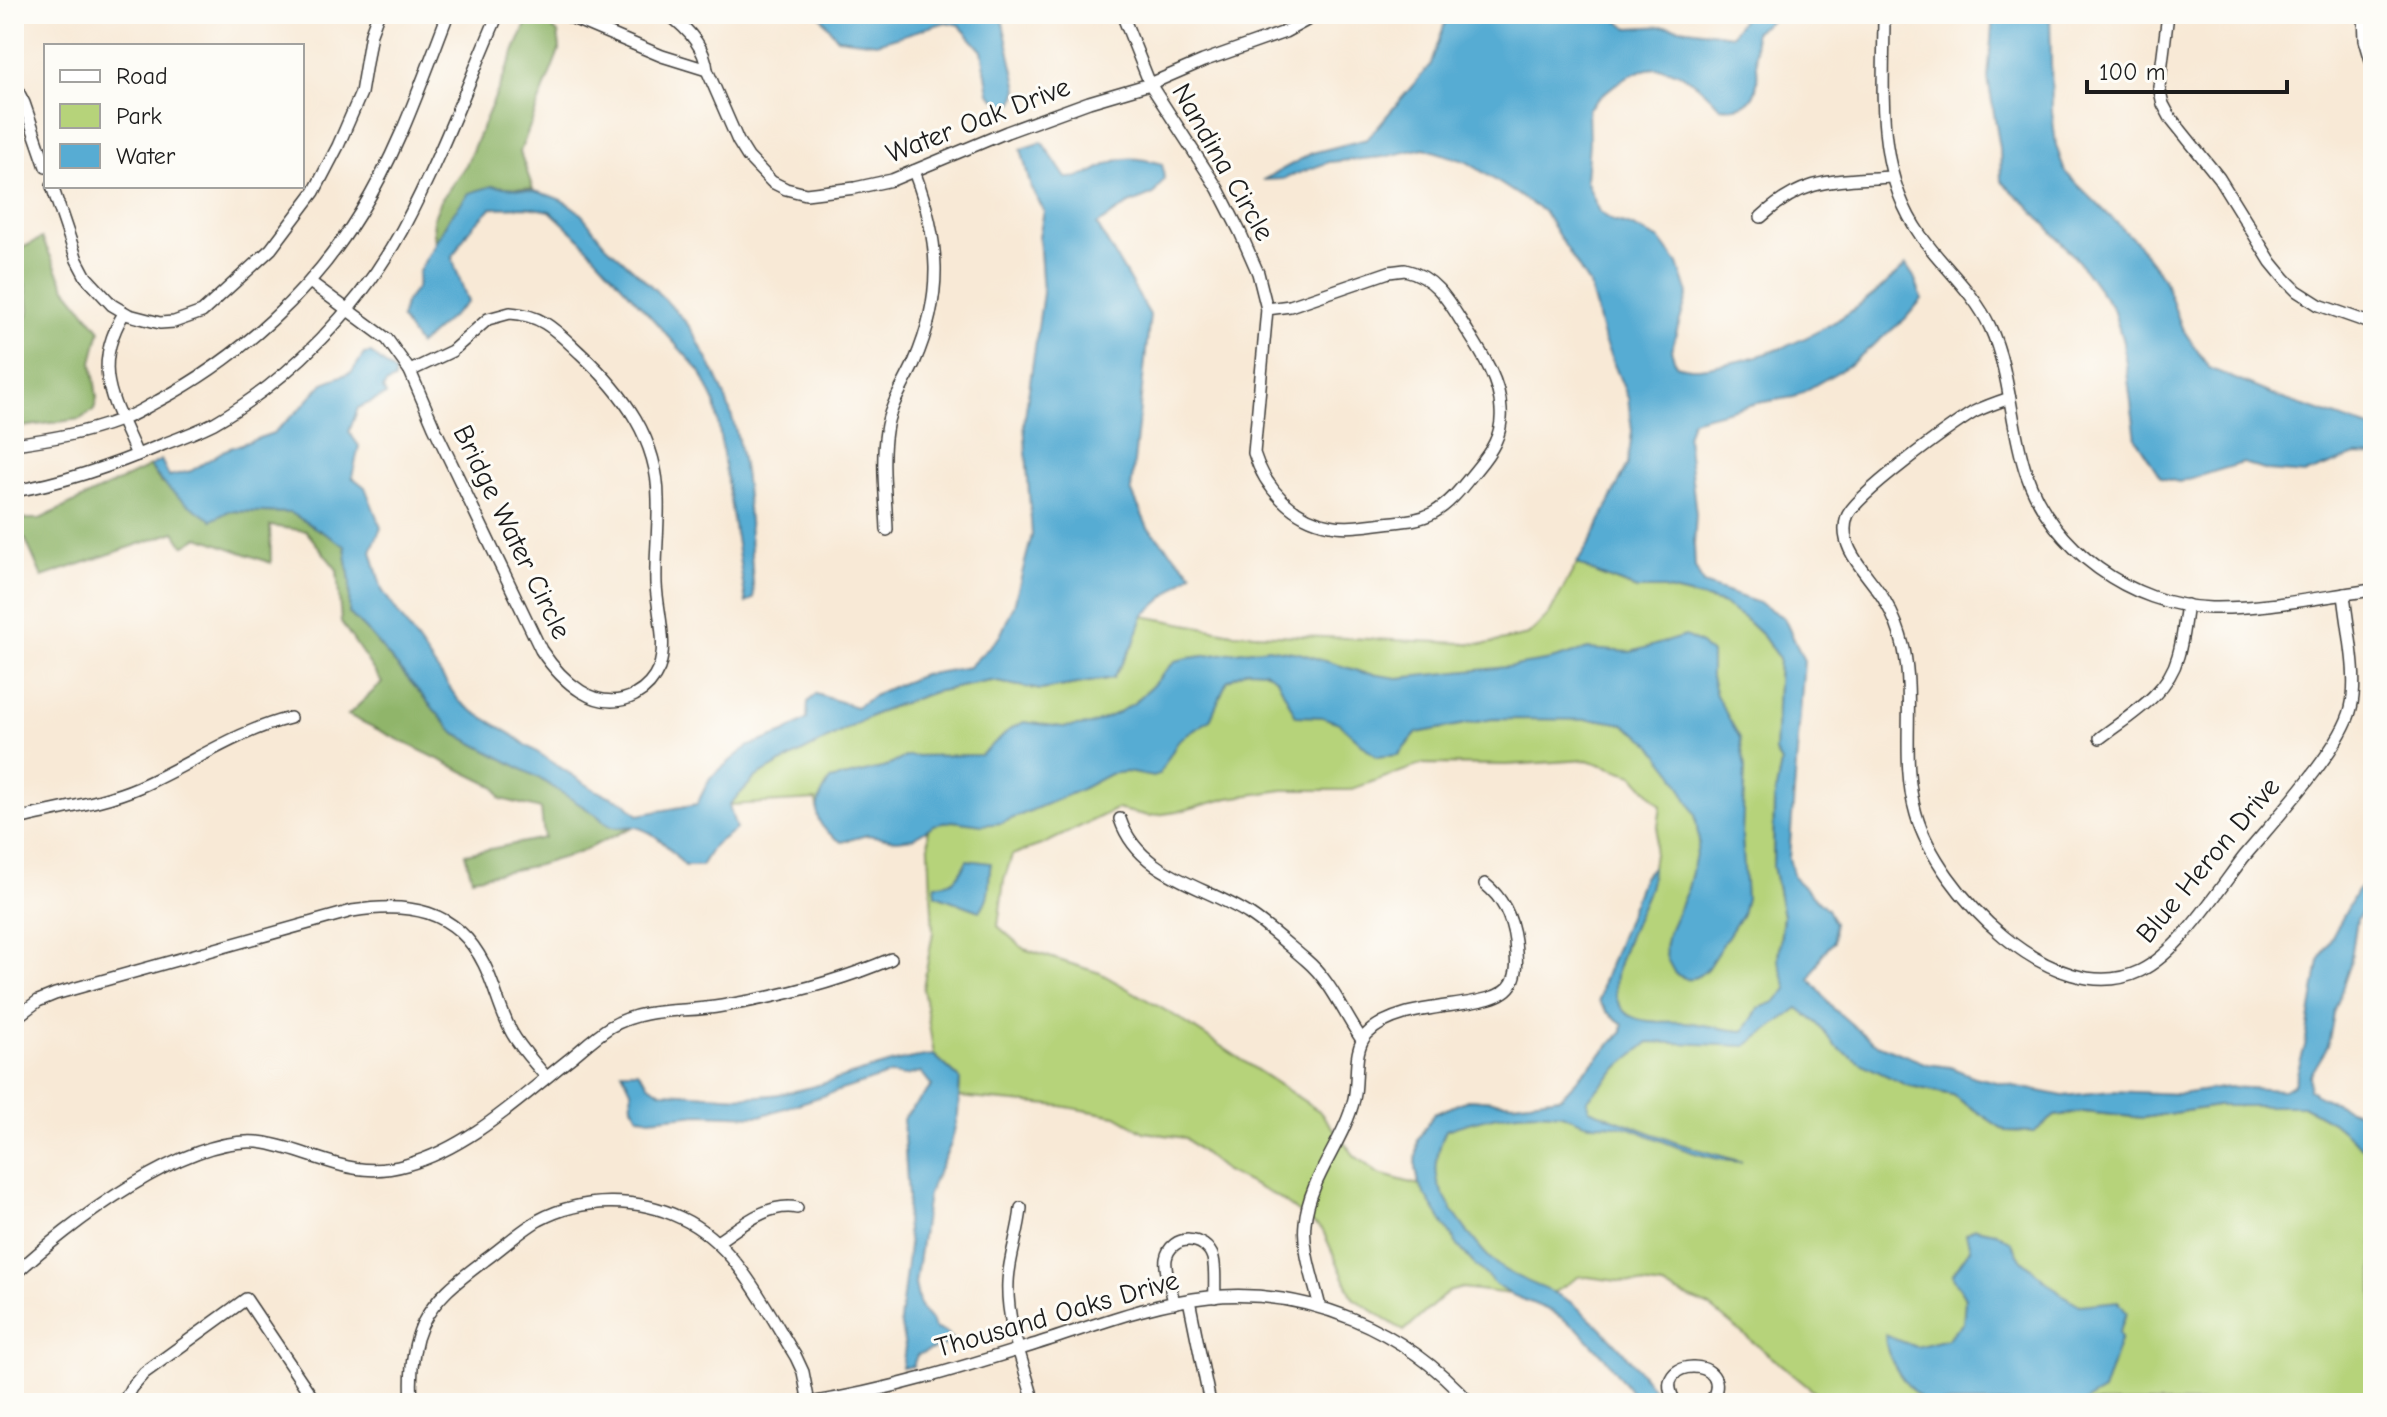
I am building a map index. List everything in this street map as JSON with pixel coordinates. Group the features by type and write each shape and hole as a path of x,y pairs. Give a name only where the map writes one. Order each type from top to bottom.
{"street":[{"path":"53,188 77,260 86,277 98,292 124,313 160,323 189,318 208,308 271,249 314,192 361,93 369,41 378,14"},
{"path":"14,444 63,437 122,420 196,381 257,334 310,282 360,213 403,128 448,14"},
{"path":"14,491 99,471 213,423 308,352 347,311 401,231 422,191 498,14"},
{"path":"563,14 662,56 707,70"},
{"name":"Water Oak Drive","path":"668,14 680,22 705,55 707,70 748,157 772,182 806,194 892,180 1007,132 1150,84 1203,61 1285,32 1318,14"},
{"name":"Nandina Circle","path":"1122,14 1150,84 1194,150 1235,221 1258,273 1267,309 1254,453 1269,483 1300,515 1331,526 1418,520 1453,497 1491,452 1500,430 1501,411 1492,375 1444,296 1426,277 1405,270 1389,272 1290,306 1267,309"},
{"path":"1884,14 1884,133 1891,177 1909,219 1988,323 2003,361 2027,476 2046,512 2067,540 2096,566 2128,586 2187,605 2235,607 2373,590"},
{"path":"2168,14 2159,87 2170,117 2219,178 2271,262 2285,279 2319,305 2373,324"},
{"path":"2364,14 2365,40 2373,67"},
{"path":"14,84 24,103 44,161"},
{"path":"887,530 886,430 890,413 923,343 934,297 935,251 931,226 914,171"},
{"path":"1761,217 1779,200 1808,186 1891,177"},
{"name":"Bridge Water Circle","path":"310,282 387,339 410,371 541,650 552,666 566,681 594,698 617,700 640,692 657,673 662,649 655,564 658,498 656,474 644,436 618,391 548,324 526,314 510,313 488,319 452,351 410,371"},
{"path":"124,313 117,325 105,366 137,455"},
{"name":"Blue Heron Drive","path":"2010,398 1972,414 1864,494 1847,515 1844,527 1848,546 1887,603 1901,639 1907,673 1907,769 1913,805 1924,838 1949,881 1968,904 2013,943 2032,955 2071,974 2113,979 2140,972 2152,965 2185,931 2312,773 2345,726 2354,689 2344,594"},
{"path":"2100,738 2165,685 2178,656 2187,605"},
{"path":"14,820 138,788 253,730 290,718"},
{"path":"1120,819 1132,844 1151,864 1250,914 1308,962 1325,980 1362,1040"},
{"path":"1320,1307 1305,1246 1307,1209 1351,1110 1362,1040 1370,1031 1404,1013 1489,1001 1507,991 1516,970 1513,925 1499,898 1485,884"},
{"path":"14,1019 38,1001 55,994 352,911 386,905 434,914 460,934 483,963 512,1033 546,1077"},
{"path":"14,1275 110,1200 190,1154 230,1142 260,1142 347,1169 388,1170 421,1161 459,1142 610,1027 646,1012 721,1007 855,975 891,959"},
{"path":"412,1403 412,1361 419,1334 431,1310 455,1283 537,1221 590,1204 640,1204 682,1218 717,1242 735,1261 796,1357 810,1403"},
{"path":"717,1242 759,1215 774,1209 797,1208"},
{"path":"1021,1208 1008,1282 1009,1304 1017,1350 1034,1403"},
{"path":"1174,1303 1166,1258 1171,1248 1196,1239 1206,1245 1213,1257 1215,1297"},
{"name":"Thousand Oaks Drive","path":"810,1403 887,1389 1174,1303 1248,1296 1320,1307 1358,1320 1415,1352 1470,1403"},
{"path":"123,1403 144,1373 246,1299 316,1403"},
{"path":"1189,1300 1210,1403"},
{"path":"1676,1403 1670,1388 1674,1376 1683,1368 1694,1366 1709,1372 1714,1380 1716,1391 1710,1403"}],"green space":[{"path":"543,20 558,33 560,48 520,152 533,189 492,186 450,217 435,245 433,220 441,200 466,165 527,22"},
{"path":"42,238 65,287 100,330 92,362 97,398 94,410 80,419 14,428 14,343 22,332 29,311 26,287 17,261 22,248"},
{"path":"150,466 161,483 229,511 291,513 345,546 350,582 349,613 454,733 537,777 610,826 635,826 578,853 538,865 472,878 465,854 544,838 541,809 501,799 495,787 348,715 382,683 341,622 337,570 306,531 270,526 271,563 199,537 184,546 175,532 42,577 25,538 14,538 14,519 40,519"},
{"path":"1577,563 1636,589 1664,589 1722,603 1763,636 1779,659 1777,709 1781,763 1774,802 1773,866 1783,916 1778,959 1798,1007 1818,1024 1835,1046 1906,1085 1952,1095 2006,1131 2034,1132 2055,1116 2083,1112 2143,1118 2217,1106 2303,1106 2332,1122 2373,1156 2373,1403 1828,1403 1710,1307 1663,1287 1580,1276 1554,1292 1510,1294 1462,1288 1448,1292 1404,1331 1353,1298 1323,1231 1278,1197 1225,1171 1185,1138 1144,1132 1116,1116 1061,1106 959,1097 960,1079 934,1055 923,988 933,932 928,829 910,836 868,835 842,842 823,825 816,800 729,805 756,777 781,763 883,710 934,692 991,681 1041,690 1113,678 1134,643 1143,616 1233,633 1486,644 1528,635 1549,615","holes":["1587,760 1633,775 1661,806 1652,867 1643,877 1603,982 1599,1001 1607,1012 1623,1024 1622,1032 1561,1097 1514,1103 1470,1099 1434,1114 1418,1139 1416,1166 1419,1185 1379,1174 1355,1156 1319,1111 1177,1017 1100,973 1024,949 998,926 1004,880 1012,855 1044,844 1116,809 1149,816 1229,798 1283,790 1349,790 1423,764 1507,765"]}],"water":[{"path":"819,14 1001,14 1018,89 1014,102 1001,104 989,93 982,51 959,25 946,22 877,43 837,38"},
{"path":"1448,14 1607,14 1629,28 1666,26 1731,35 1746,14 1780,14 1754,32 1757,84 1754,95 1747,102 1736,107 1720,107 1686,77 1670,70 1654,68 1622,79 1588,109 1586,180 1599,212 1660,240 1678,264 1688,294 1671,350 1676,365 1706,367 1775,350 1823,329 1845,315 1906,265 1914,277 1922,299 1905,319 1848,366 1794,397 1692,420 1687,437 1696,514 1695,567 1703,584 1759,603 1784,618 1804,661 1789,858 1794,878 1827,909 1834,923 1833,942 1821,956 1810,979 1834,1009 1872,1042 1927,1064 2063,1096 2111,1091 2180,1094 2228,1087 2284,1090 2294,1084 2305,1046 2319,961 2357,891 2373,875 2373,899 2357,919 2350,965 2334,1013 2328,1046 2310,1076 2309,1089 2373,1119 2373,1156 2332,1122 2303,1106 2217,1106 2143,1118 2083,1112 2055,1116 2034,1132 2006,1131 1952,1095 1906,1085 1864,1065 1835,1046 1818,1024 1798,1008 1746,1046 1649,1042 1587,1100 1589,1109 1677,1143 1742,1162 1702,1155 1626,1127 1586,1123 1547,1112 1518,1113 1474,1121 1446,1130 1441,1141 1437,1165 1440,1187 1483,1251 1509,1273 1559,1295 1577,1307 1623,1352 1663,1403 1639,1403 1607,1360 1578,1329 1551,1311 1510,1294 1495,1284 1458,1246 1419,1185 1416,1166 1418,1139 1434,1114 1470,1099 1514,1103 1561,1097 1622,1032 1623,1024 1607,1012 1599,1001 1603,982 1643,877 1652,867 1649,889 1617,971 1616,996 1620,1007 1635,1018 1649,1021 1684,1022 1744,1031 1759,1008 1775,1002 1787,989 1778,959 1783,916 1773,866 1774,801 1781,763 1775,752 1779,659 1763,636 1722,603 1664,589 1637,589 1577,563 1628,464 1632,431 1628,398 1604,341 1590,286 1544,212 1467,162 1424,148 1383,157 1329,162 1283,179 1263,180 1312,153 1367,139 1431,64"},
{"path":"1993,14 2050,14 2052,112 2056,145 2065,172 2138,244 2164,279 2182,328 2209,368 2283,399 2373,429 2373,456 2356,455 2306,474 2267,471 2243,463 2179,482 2161,478 2136,439 2123,342 2113,309 2079,262 2029,206 2001,181 2000,148 1988,79"},
{"path":"1042,142 1066,178 1082,176 1124,159 1162,164 1164,179 1154,194 1129,204 1097,225 1150,315 1131,490 1148,528 1192,573 1143,616 1134,643 1113,678 1041,690 991,681 934,692 883,710 756,777 729,805 736,829 714,845 701,866 685,866 653,834 633,827 610,826 537,777 454,733 349,613 350,582 345,546 291,513 229,511 212,520 170,490 150,466 161,460 169,476 191,471 225,450 273,433 323,383 352,372 364,354 371,353 395,373 394,380 383,389 386,395 358,408 349,432 359,446 352,477 365,487 381,528 371,551 382,590 459,701 595,790 626,803 638,815 697,804 710,778 747,747 784,733 807,719 808,702 816,694 856,707 882,691 923,675 969,667 1000,636 1014,605 1032,535 1024,423 1043,293 1039,236 1044,211 1031,188 1021,149"},
{"path":"492,186 537,192 569,204 692,331 719,381 730,411 744,471 754,598 746,603 715,403 700,371 581,240 550,211 527,207 491,208 468,231 452,258 468,302 419,345 401,319 405,303 417,287 419,271 450,217 469,193"},
{"path":"1685,636 1700,643 1711,654 1711,677 1716,695 1740,738 1745,768 1742,836 1746,898 1742,914 1707,969 1697,977 1687,979 1675,974 1665,948 1668,933 1688,888 1699,842 1695,814 1674,774 1649,742 1624,724 1600,720 1493,719 1417,733 1398,755 1376,757 1339,723 1322,717 1296,716 1277,679 1264,671 1247,670 1227,681 1210,720 1179,740 1159,774 1154,777 1126,772 1110,774 1002,823 982,825 952,821 934,825 913,838 897,840 867,835 842,842 824,829 817,814 820,799 830,780 886,767 907,756 981,755 1010,729 1024,722 1063,727 1090,725 1134,703 1175,661 1188,658 1268,648 1299,653 1365,673 1398,678 1507,667 1551,660 1588,649 1631,652"},
{"path":"967,860 991,863 988,893 980,911 936,895 935,884 948,883 956,878"},
{"path":"934,1055 960,1079 958,1114 951,1144 928,1194 915,1284 920,1307 934,1328 947,1333 952,1339 948,1344 917,1355 913,1366 902,1368 905,1347 900,1321 909,1246 903,1119 932,1086 921,1072 905,1076 891,1074 760,1116 700,1114 649,1119 638,1116 632,1106 631,1090 622,1071 638,1071 661,1092 755,1096 804,1089 896,1062"},
{"path":"1975,1228 1996,1232 2011,1242 2022,1260 2061,1294 2080,1305 2118,1301 2127,1313 2103,1391 2082,1403 1928,1403 1905,1382 1893,1364 1885,1335 1916,1347 1947,1339 1963,1323 1965,1298 1952,1275 1970,1249 1966,1234"}]}
